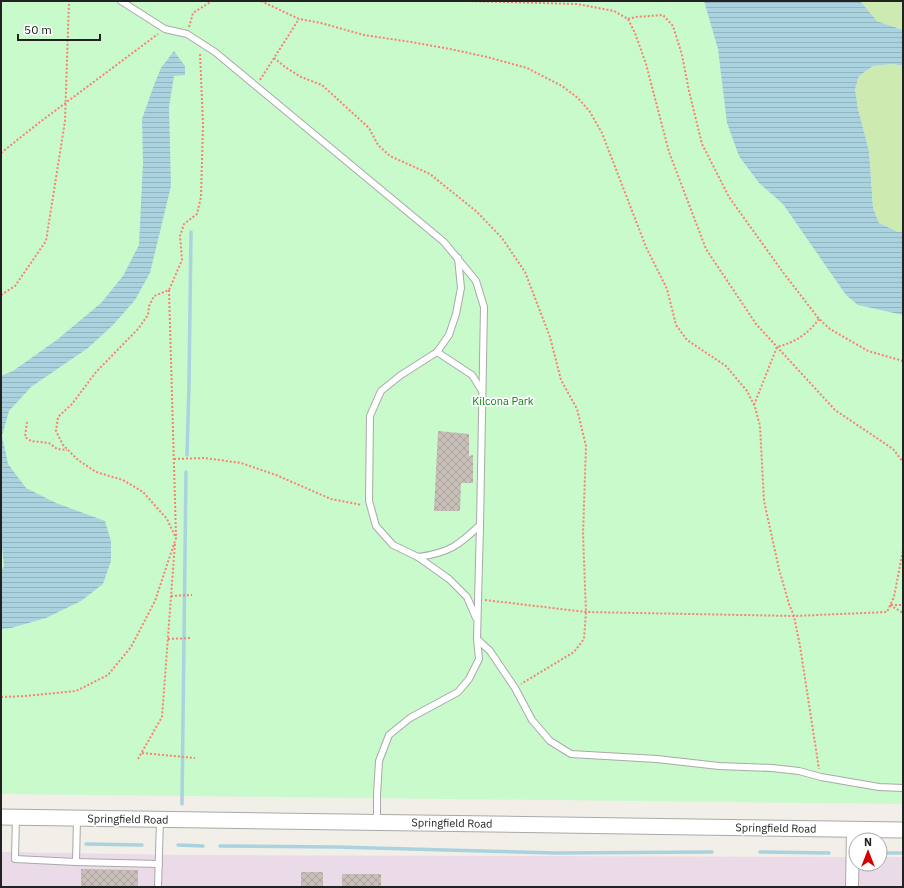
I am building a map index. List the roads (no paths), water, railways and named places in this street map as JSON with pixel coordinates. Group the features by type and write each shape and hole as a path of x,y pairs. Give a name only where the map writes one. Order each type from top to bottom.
{"street":[{"name":"Springfield Road","path":"8,817 903,830"},
{"path":"852,887 853,830"}],"lane":[{"path":"121,1 166,28 187,34 215,52 444,242 476,280 484,307 477,620 479,659 470,679 458,692 410,718 390,735 379,761 377,822"},
{"path":"458,257 461,288 456,314 449,335 436,352 401,375 381,391 370,416 369,501 376,526 392,545 418,557 449,579 467,597 477,620"},
{"path":"436,352 472,375 482,391"},
{"path":"418,557 435,555 450,549 463,541 480,525"},
{"path":"477,639 490,651 515,688 532,720 550,741 571,754 657,759 718,766 772,768 799,771 821,777 879,787 903,788"},
{"path":"8,817 15,859 159,864"},
{"path":"76,862 77,818"},
{"path":"158,887 160,820"}],"water":[{"path":"704,1 860,1 877,21 903,30 903,66 893,64 873,66 859,76 855,89 858,109 869,151 873,208 879,223 898,232 903,232 903,315 858,305 846,295 783,204 759,183 739,156 727,123 718,49"},
{"path":"174,51 185,66 185,75 174,76 169,107 171,186 150,273 135,300 113,325 88,348 31,387 9,411 2,436 8,464 26,488 56,503 105,521 111,541 111,561 103,584 81,601 46,618 11,628 1,629 1,570 4,567 1,545 1,376 13,371 58,339 101,303 123,276 139,245 143,163 142,119 161,68"}],"waterway":[{"path":"187,455 191,232"},
{"path":"182,804 186,472"},
{"path":"86,844 142,845"},
{"path":"178,845 203,846"},
{"path":"220,846 337,847 556,853 712,852"},
{"path":"760,852 829,853"},
{"path":"888,853 903,853"}],"park label":[{"name":"Kilcona Park","path":"503,401"}]}
